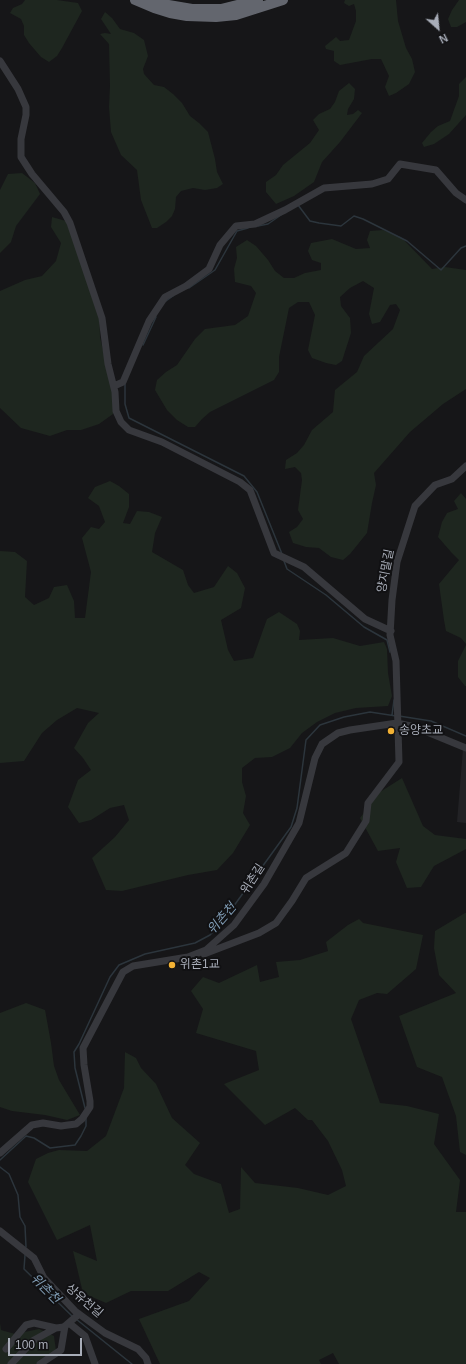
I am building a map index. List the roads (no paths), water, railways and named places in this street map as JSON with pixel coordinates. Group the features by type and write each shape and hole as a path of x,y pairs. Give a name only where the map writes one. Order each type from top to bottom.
{"highway":[{"path":"135,0 170,13 187,16 216,17 236,14 282,0"},
{"path":"151,0 170,5 199,9 221,9 258,0"}],"street":[{"path":"0,61 18,89 26,107 26,115 21,139 21,157 32,174 64,212 70,224 100,314 108,364 114,386 118,416 124,426 129,430 162,442 240,482 250,490 274,553 304,568 365,619 391,631"},
{"path":"114,386 122,382 149,321 165,297 186,286 209,270 220,245 236,226 255,224 285,210 324,188 372,184 388,179 400,164 436,170 456,193 466,200"},
{"name":"양지말길","path":"194,955 201,955 260,934 276,923 306,878 346,853 366,821 368,803 399,762 396,661 390,635 392,600 397,562 415,506 435,485 452,479 466,466"},
{"name":"위촌길","path":"0,1153 32,1125 43,1123 61,1126 76,1124 82,1119 90,1107 83,1048 123,972 133,966 188,957 206,950 234,925 264,884 299,823 315,758 322,744 338,733 397,721 466,748"},
{"name":"상유천길","path":"0,1231 34,1258 44,1278 72,1320 105,1333 138,1349 146,1358 148,1364"},
{"path":"11,1364 34,1340 72,1320"},
{"path":"40,1364 61,1350 72,1320"},
{"path":"72,1320 85,1336 95,1364"},
{"path":"6,1349 26,1325 34,1323 56,1328"}],"waterway":[{"path":"298,205 310,221 319,223 341,226 354,216 363,219 407,241 441,270 461,248 466,246"},
{"path":"258,226 268,224 281,215"},
{"path":"189,288 215,270 237,231 248,228"},
{"path":"166,301 173,296"},
{"path":"143,345 156,317"},
{"path":"125,384 125,404 129,418 244,476 257,492 282,554"},
{"path":"284,561 287,569 326,595 364,627 387,640 390,652"},
{"path":"392,715 394,700"},
{"name":"위촌천","path":"85,1108 75,1068 74,1052 110,977 119,965 145,954 195,943 210,935 220,925 291,827 297,808 306,740 320,725 344,717 370,712 396,716"},
{"name":"위촌천","path":"399,716 431,721 466,736"},
{"name":"위촌천","path":"0,1160 26,1136 34,1138 50,1148 75,1145 86,1126 86,1118"},
{"name":"위촌천","path":"0,1167 9,1174 18,1195 20,1217 25,1226 26,1247"},
{"name":"위촌천","path":"25,1255 24,1269 73,1317"},
{"name":"위촌천","path":"76,1319 132,1364"}],"place":[{"name":"송양초교","path":"391,731"},
{"name":"위촌1교","path":"172,965"}]}
